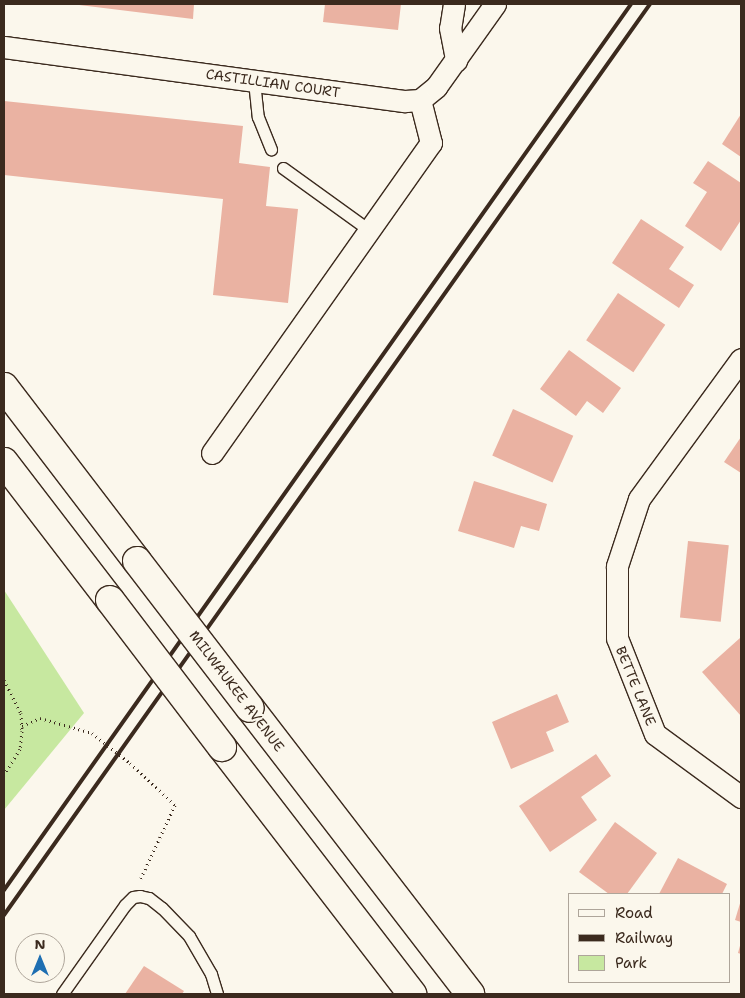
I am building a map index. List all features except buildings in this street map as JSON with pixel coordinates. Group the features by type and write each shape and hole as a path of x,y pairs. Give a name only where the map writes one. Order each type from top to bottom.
{"main road":[{"name":"MILWAUKEE AVENUE","path":"4,387 470,994"},
{"path":"4,462 412,994"}],"street":[{"path":"454,4 450,28 456,60"},
{"path":"212,453 431,143 420,100 436,87 495,4"},
{"name":"CASTILLIAN COURT","path":"4,47 405,101 420,100"},
{"name":"BETTE LANE","path":"741,359 639,499 617,566 617,638 655,734 741,797"}],"lane":[{"path":"254,81 258,117 271,150"},
{"path":"283,168 369,230"},
{"path":"62,994 132,897 140,896 149,898 162,908 189,936 211,974 217,994"}],"path":[{"path":"4,680 21,712 22,726 20,749 4,775"},
{"path":"22,726 40,718 92,733 130,763 175,805 132,897"}],"green space":[{"path":"4,590 84,713 4,810"}],"railway":[{"path":"4,890 631,4"},
{"path":"4,915 650,4"}]}
